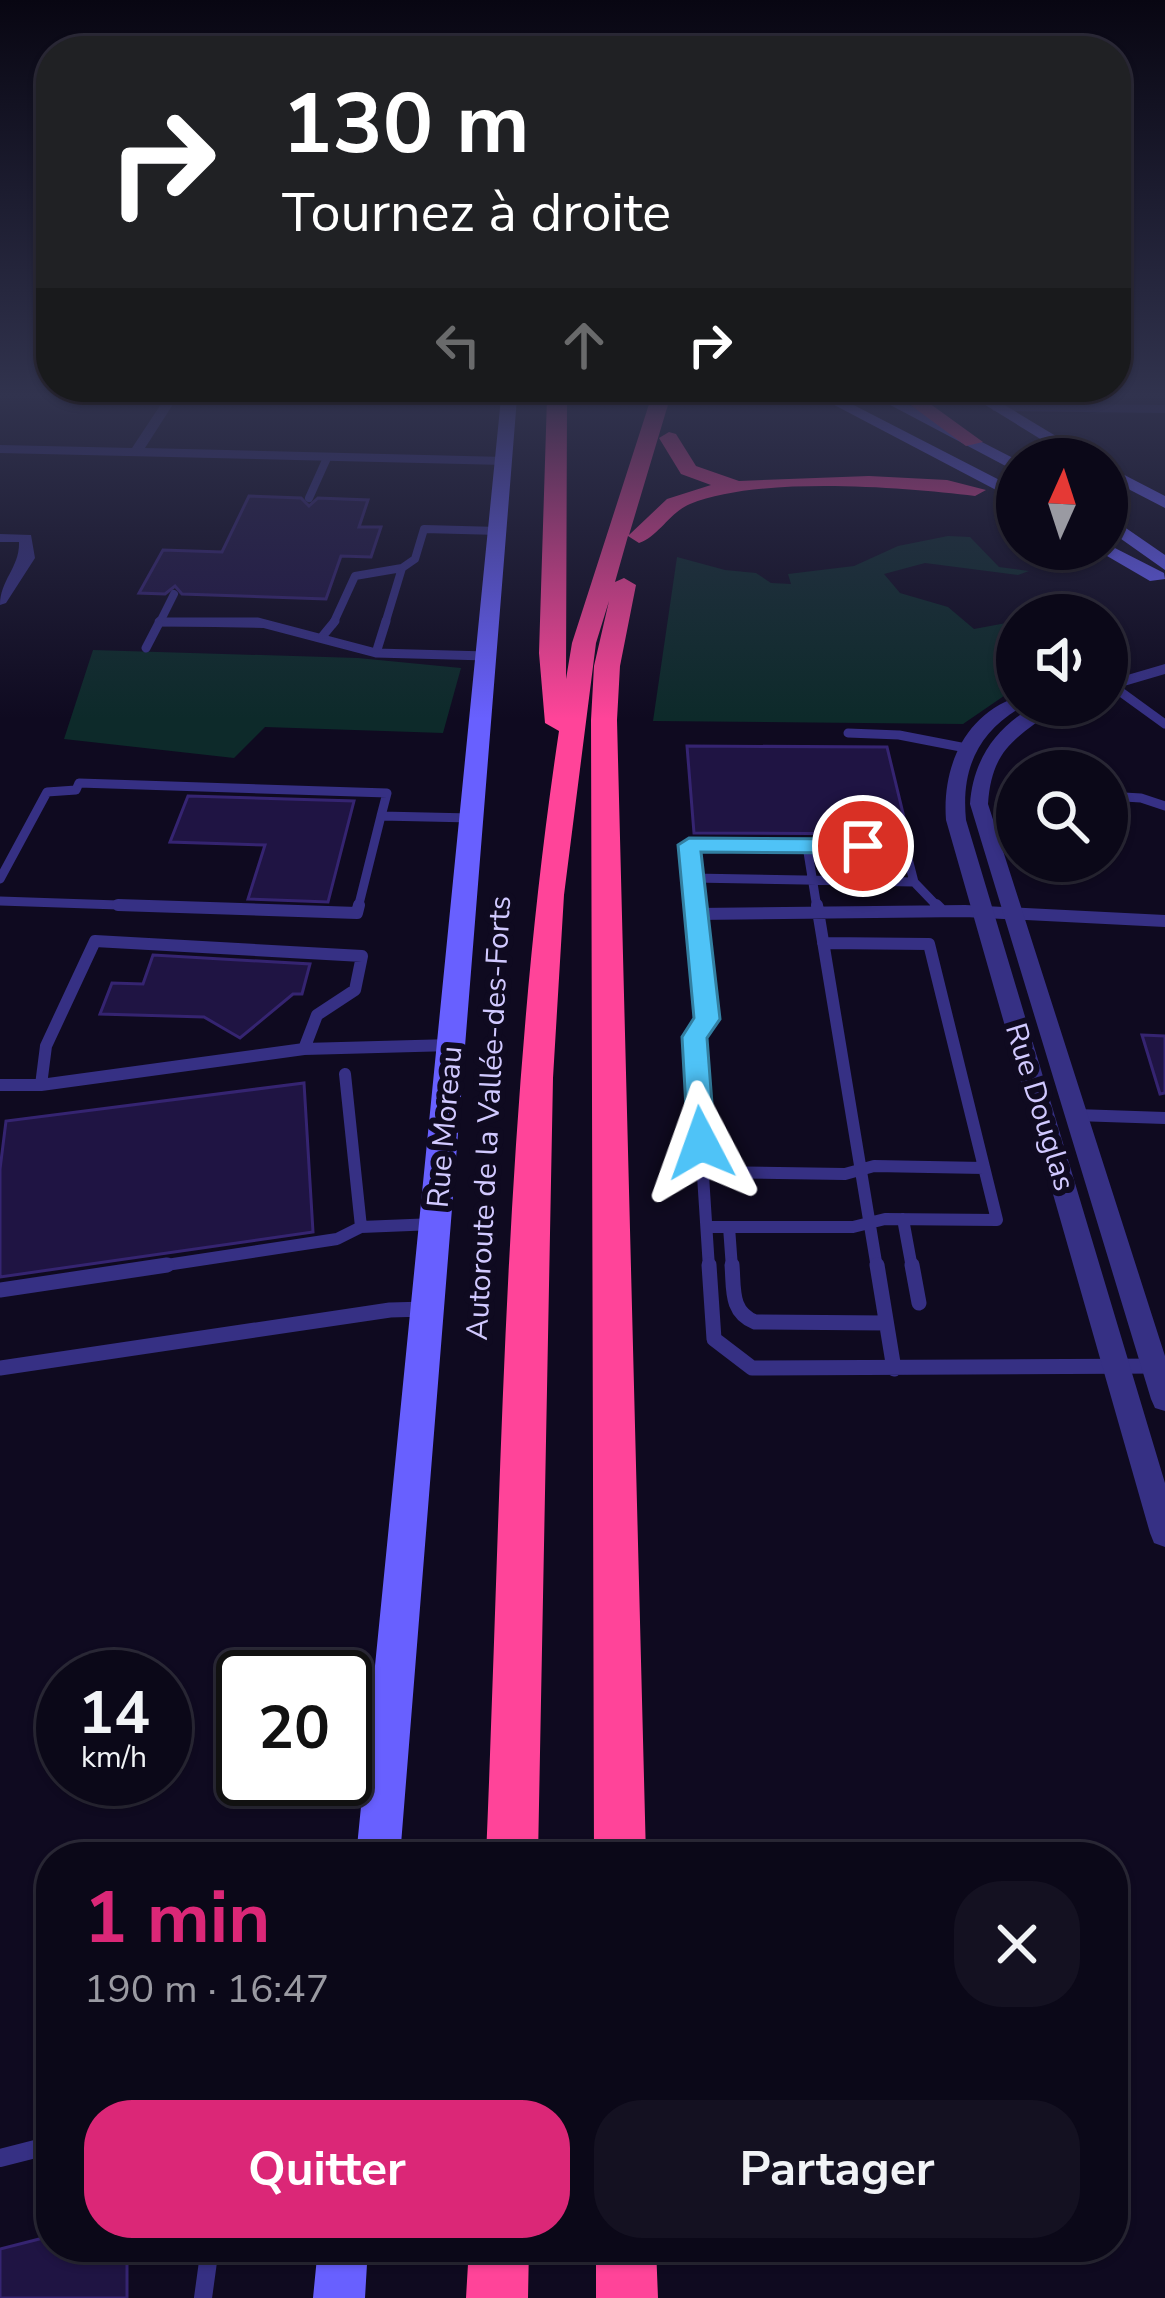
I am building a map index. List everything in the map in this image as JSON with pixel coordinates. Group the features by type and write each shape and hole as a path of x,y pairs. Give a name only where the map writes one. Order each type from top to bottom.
{"highway":[{"path":"554,505 551,653 563,780"},
{"name":"Autoroute de la Vallée-des-Forts","path":"512,1842 538,1043 563,780 593,608 626,505"},
{"path":"620,1842 604,720 610,650 648,505"},
{"path":"639,536 674,505"},
{"path":"497,2298 498,2262"},
{"path":"626,2262 627,2298"}],"street":[{"name":"Rue Moreau","path":"379,1842 501,505"},
{"path":"1128,536 1165,564"},
{"path":"0,538 26,538 27,558 0,600"},
{"path":"1128,562 1165,581"},
{"path":"1128,673 1165,656"},
{"path":"1128,677 1165,669"},
{"path":"966,748 996,715"},
{"name":"Rue Douglas","path":"1018,726 995,748 980,785 981,814 1160,1366 1165,1399"},
{"name":"Rue Douglas","path":"966,748 953,783 954,807 1165,1533"},
{"path":"339,2298 342,2262"}],"lane":[{"path":"321,638 330,631 355,576 402,568 415,559 424,529 499,531"},
{"path":"376,653 402,568"},
{"path":"146,648 174,594"},
{"path":"160,622 258,622 376,653 488,656"},
{"path":"1128,697 1165,724"},
{"path":"848,733 903,735 966,748"},
{"path":"899,755 903,735"},
{"path":"0,879 47,792 76,790 79,782 387,793 357,913 0,901"},
{"path":"1128,797 1165,806"},
{"path":"381,816 473,818"},
{"path":"942,911 914,882 905,847 689,845 707,1019 694,1037 714,1339 752,1368 1160,1366"},
{"path":"807,846 894,1369"},
{"path":"692,878 914,882"},
{"path":"696,914 942,911 1165,921"},
{"path":"41,1085 46,1046 94,941 362,956 355,990 317,1015 304,1049"},
{"path":"707,1227 997,1220 929,944 823,943"},
{"path":"0,1085 41,1085 304,1049 453,1046"},
{"path":"345,1074 361,1226"},
{"path":"1075,1115 1165,1118"},
{"path":"703,1172 845,1174 874,1166 984,1168"},
{"path":"903,1219 919,1303"},
{"path":"0,1290 337,1239 361,1226 436,1224"},
{"path":"729,1226 735,1306 742,1317 755,1322 886,1323"},
{"path":"0,1368 390,1310 428,1309"},
{"path":"0,2158 36,2149"},
{"path":"203,2298 208,2262"}],"green space":[{"path":"948,536 970,537 996,564 996,570 1029,571 1018,575 925,563 884,574 900,593 948,607 974,629 996,625 996,701 963,724 653,721 677,557 756,573 771,583 791,584 788,574 854,566 898,546"},
{"path":"93,650 358,658 461,668 443,733 265,727 234,758 64,739"}],"building":[{"path":"245,505 366,505 359,527 381,527 371,557 341,556 326,599 182,594 175,586 165,594 139,593 163,550 222,552"},
{"path":"687,746 887,747 908,834 694,833"},
{"path":"188,796 354,801 328,902 248,899 265,845 170,842"},
{"path":"153,955 310,964 302,994 293,994 240,1038 204,1017 100,1014 112,983 143,984"},
{"path":"1142,1035 1165,1036 1165,1093 1160,1094"},
{"path":"304,1083 313,1232 0,1277 0,1169 6,1121"},
{"path":"36,2240 36,2262 127,2262 127,2298 0,2298 0,2249"}],"route":[{"path":"701,1143 694,1037 707,1019 689,845 863,846"}]}
